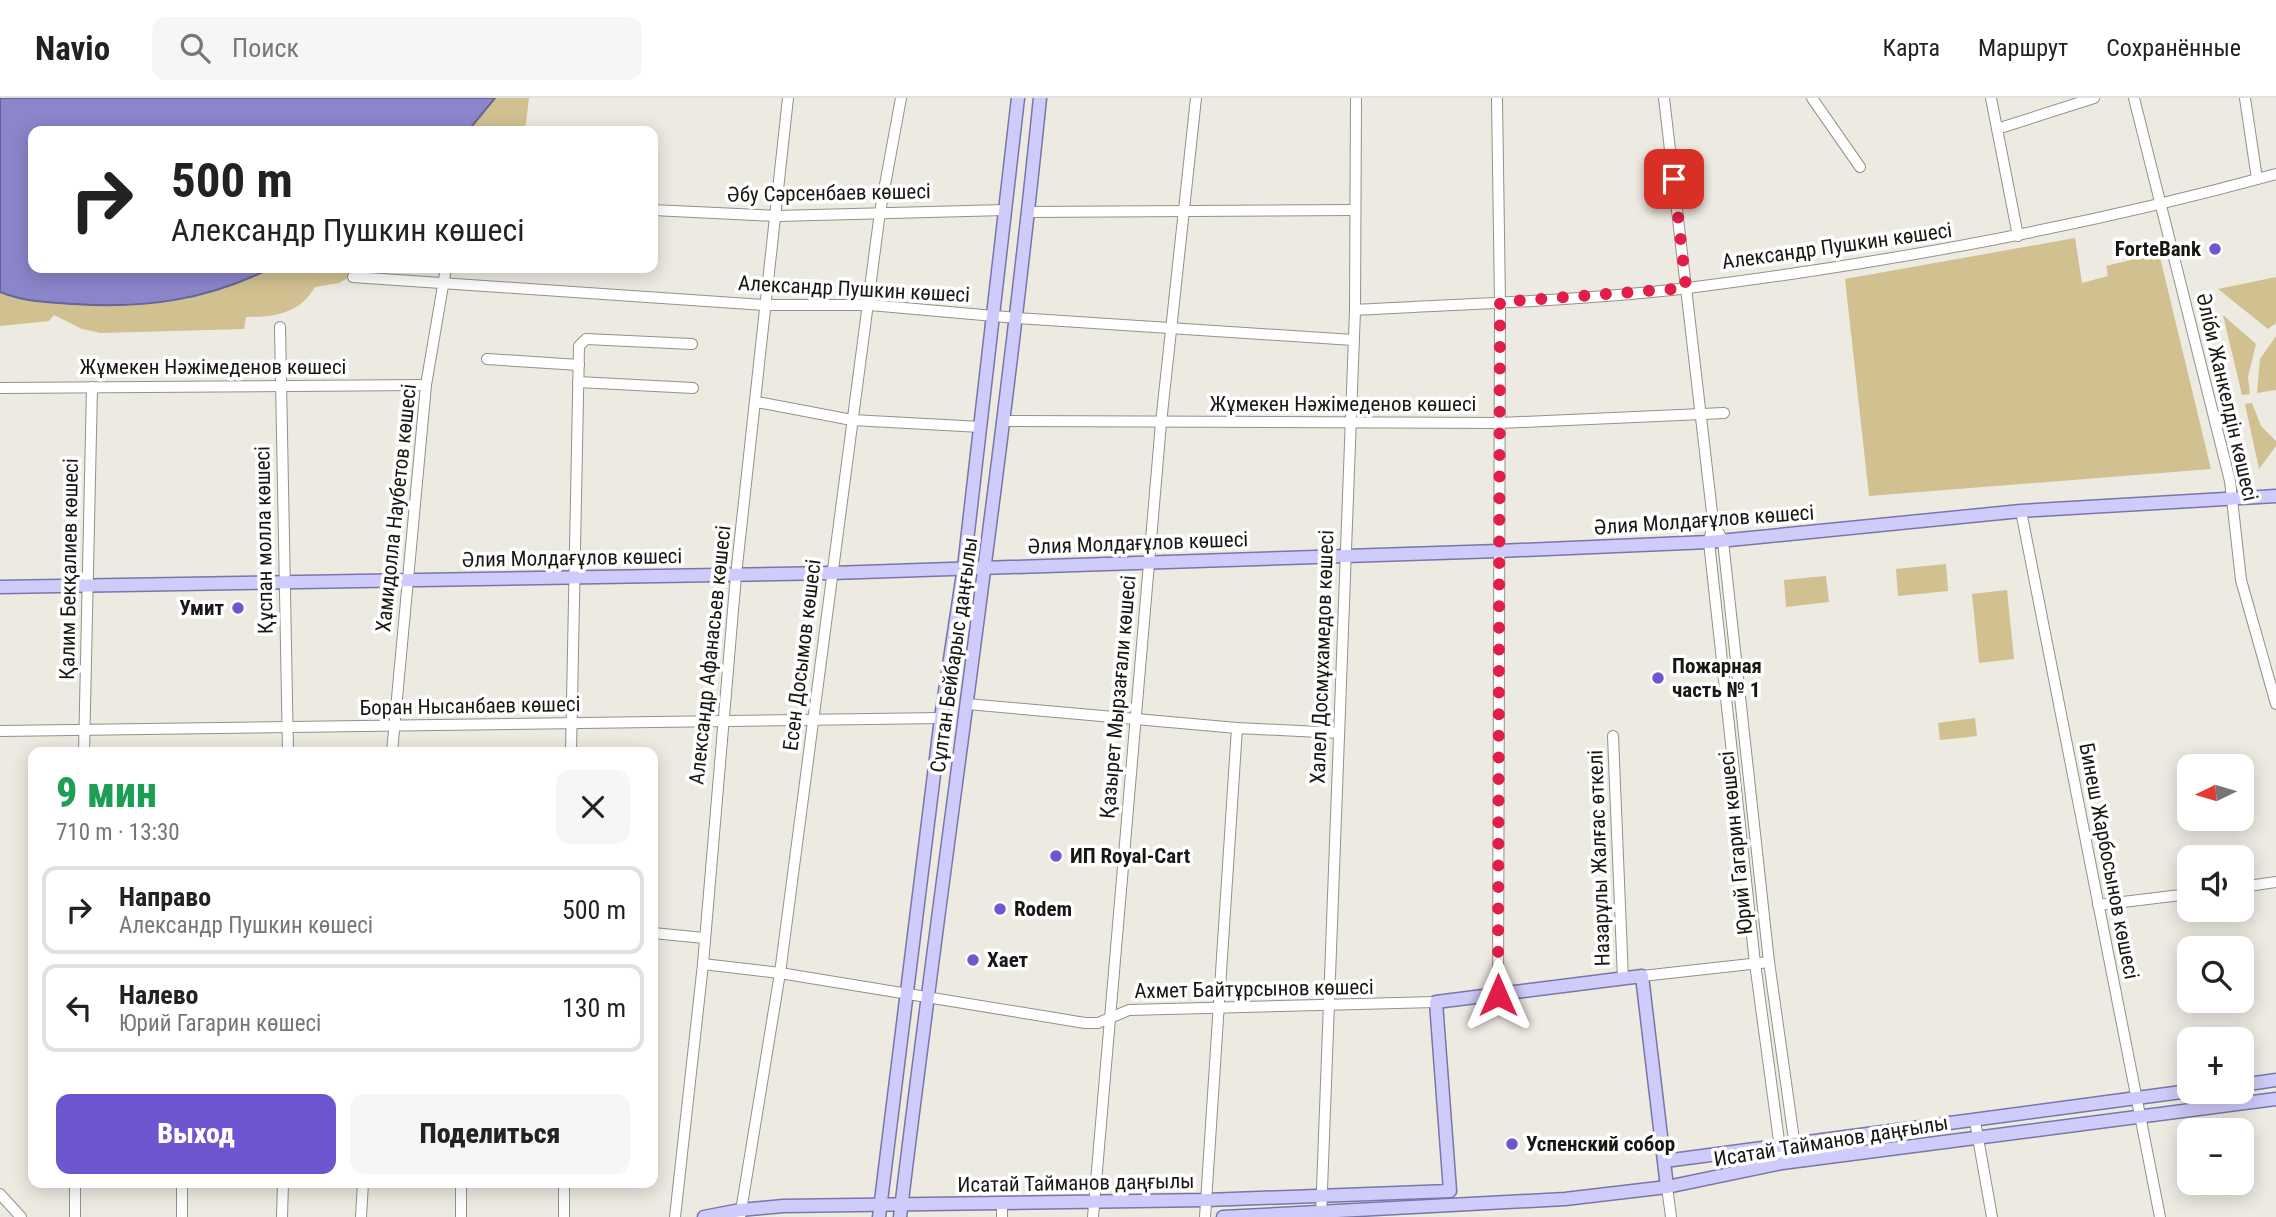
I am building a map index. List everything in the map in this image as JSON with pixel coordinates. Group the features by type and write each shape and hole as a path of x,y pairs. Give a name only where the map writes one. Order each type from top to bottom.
{"main road":[{"name":"Сұлтан Бейбарыс даңғылы","path":"880,1211 941,718 964,568 1018,98"},
{"name":"Сұлтан Бейбарыс даңғылы","path":"901,1211 927,997 987,567 1040,98"},
{"name":"Әлия Молдағұлов көшесі","path":"0,587 832,573 1498,551 1709,542 2021,511 2276,496"},
{"path":"924,853 934,851 946,856"},
{"name":"Ахмет Байтұрсынов көшесі","path":"1436,1002 1642,976"},
{"path":"1642,976 1667,1187"},
{"path":"1436,1002 1450,1191"},
{"path":"2254,1083 2276,1080"},
{"name":"Исатай Тайманов даңғылы","path":"1665,1161 1794,1146 2177,1093"},
{"name":"Исатай Тайманов даңғылы","path":"1223,1217 1452,1211 1565,1199 1667,1187 1782,1163 2276,1098"},
{"name":"Исатай Тайманов даңғылы","path":"704,1217 740,1213 901,1211 1002,1202 1094,1203 1450,1191"}],"street":[{"name":"Александр Афанасьев көшесі","path":"675,1217 703,964 736,575 788,98"},
{"name":"Есен Досымов көшесі","path":"740,1213 780,973 852,421 870,305 880,212 901,98"},
{"name":"Қазырет Мырзағали көшесі","path":"1093,1217 1161,423 1196,98"},
{"name":"Халел Досмұхамедов көшесі","path":"1321,1215 1355,310 1356,98"},
{"path":"1497,98 1500,302 1498,995"},
{"name":"Юрий Гагарин көшесі","path":"1664,98 1713,521 1709,542 1755,963 1782,1163"},
{"path":"1812,98 1860,167"},
{"path":"1991,98 2018,236"},
{"path":"1997,129 2094,98"},
{"name":"Әліби Жанкелдін көшесі","path":"2134,98 2232,499 2241,580 2276,704"},
{"path":"2245,98 2256,179"},
{"name":"Александр Пушкин көшесі","path":"1355,310 1686,288 1966,247 2160,204 2276,174"},
{"name":"Әбу Сәрсенбаев көшесі","path":"658,210 777,216 1005,209"},
{"path":"1028,212 1355,210"},
{"name":"Хамидолла Наубетов көшесі","path":"392,747 426,386 445,273"},
{"name":"Александр Пушкин көшесі","path":"354,277 765,304 870,305 1017,318 1353,340"},
{"name":"Құспан молла көшесі","path":"280,327 279,386 288,747"},
{"path":"571,747 579,346 586,339 692,344"},
{"path":"487,359 579,365"},
{"path":"578,383 693,388"},
{"name":"Жұмекен Нәжімеденов көшесі","path":"0,388 426,386"},
{"name":"Қалим Бекқалиев көшесі","path":"84,747 92,387"},
{"path":"757,401 852,421 981,427"},
{"name":"Жұмекен Нәжімеденов көшесі","path":"1004,421 1500,423 1724,413"},
{"name":"Бинеш Жарбосынов көшесі","path":"2021,511 2160,1217"},
{"name":"Юрий Гагарин көшесі","path":"1713,521 1723,541 1769,962 1797,1161"},
{"path":"967,704 1237,728 1339,733"},
{"name":"Боран Нысанбаев көшесі","path":"0,731 941,718"},
{"path":"1205,1217 1237,728"},
{"name":"Назарұлы Жалғас өткелі","path":"1614,736 1623,979"},
{"path":"2254,885 2276,882"},
{"path":"2098,905 2177,895"},
{"path":"658,933 704,938"},
{"name":"Ахмет Байтұрсынов көшесі","path":"1642,976 1769,962"},
{"name":"Ахмет Байтұрсынов көшесі","path":"703,964 780,973 1085,1023 1110,1018 1129,1010 1217,1010 1436,1002"},
{"path":"1975,1121 1992,1217"},
{"path":"1667,1187 1671,1217"},
{"path":"75,1188 75,1217"},
{"path":"182,1217 183,1188"},
{"path":"282,1217 283,1188"},
{"path":"361,1217 363,1188"},
{"path":"461,1188 461,1217"},
{"path":"564,1188 564,1217"},
{"path":"1450,1191 1452,1211"},
{"path":"0,1194 21,1217"},
{"path":"1002,1202 1002,1217"}],"shaded area":[{"path":"0,98 495,98 472,126 28,126 28,273 260,273 199,295 125,305 36,301 0,292"},
{"path":"495,98 529,98 526,126 472,126"},
{"path":"2075,238 2082,283 2108,276 2106,266 2159,253 2211,469 1869,496 1845,279"},
{"path":"260,273 356,273 339,283 315,287 302,303 285,312 246,317 244,329 101,333 82,329 54,315 49,321 0,326 0,292 42,302 147,304 197,295"},
{"path":"2276,277 2276,323 2268,329 2218,289"},
{"path":"2223,315 2256,344 2248,377 2250,394 2242,395"},
{"path":"2276,336 2276,390 2257,393 2260,359"},
{"path":"2252,403 2261,426 2276,441 2276,446 2259,469 2245,404"},
{"path":"1946,564 1948,591 1898,596 1896,569"},
{"path":"1826,576 1829,602 1786,607 1784,580"},
{"path":"2007,590 2014,659 1979,663 1972,594"},
{"path":"1975,718 1977,736 1940,740 1938,723"}],"place":[{"name":"ForteBank","path":"2215,249"},
{"name":"Умит","path":"238,608"},
{"name":"Пожарная часть № 1","path":"1658,678"},
{"name":"ИП Royal-Cart","path":"1056,856"},
{"name":"Rodem","path":"1000,909"},
{"name":"Хает","path":"973,960"},
{"name":"Успенский собор","path":"1512,1144"}],"route":[{"path":"1498,995 1500,302 1686,288 1674,179"}]}
